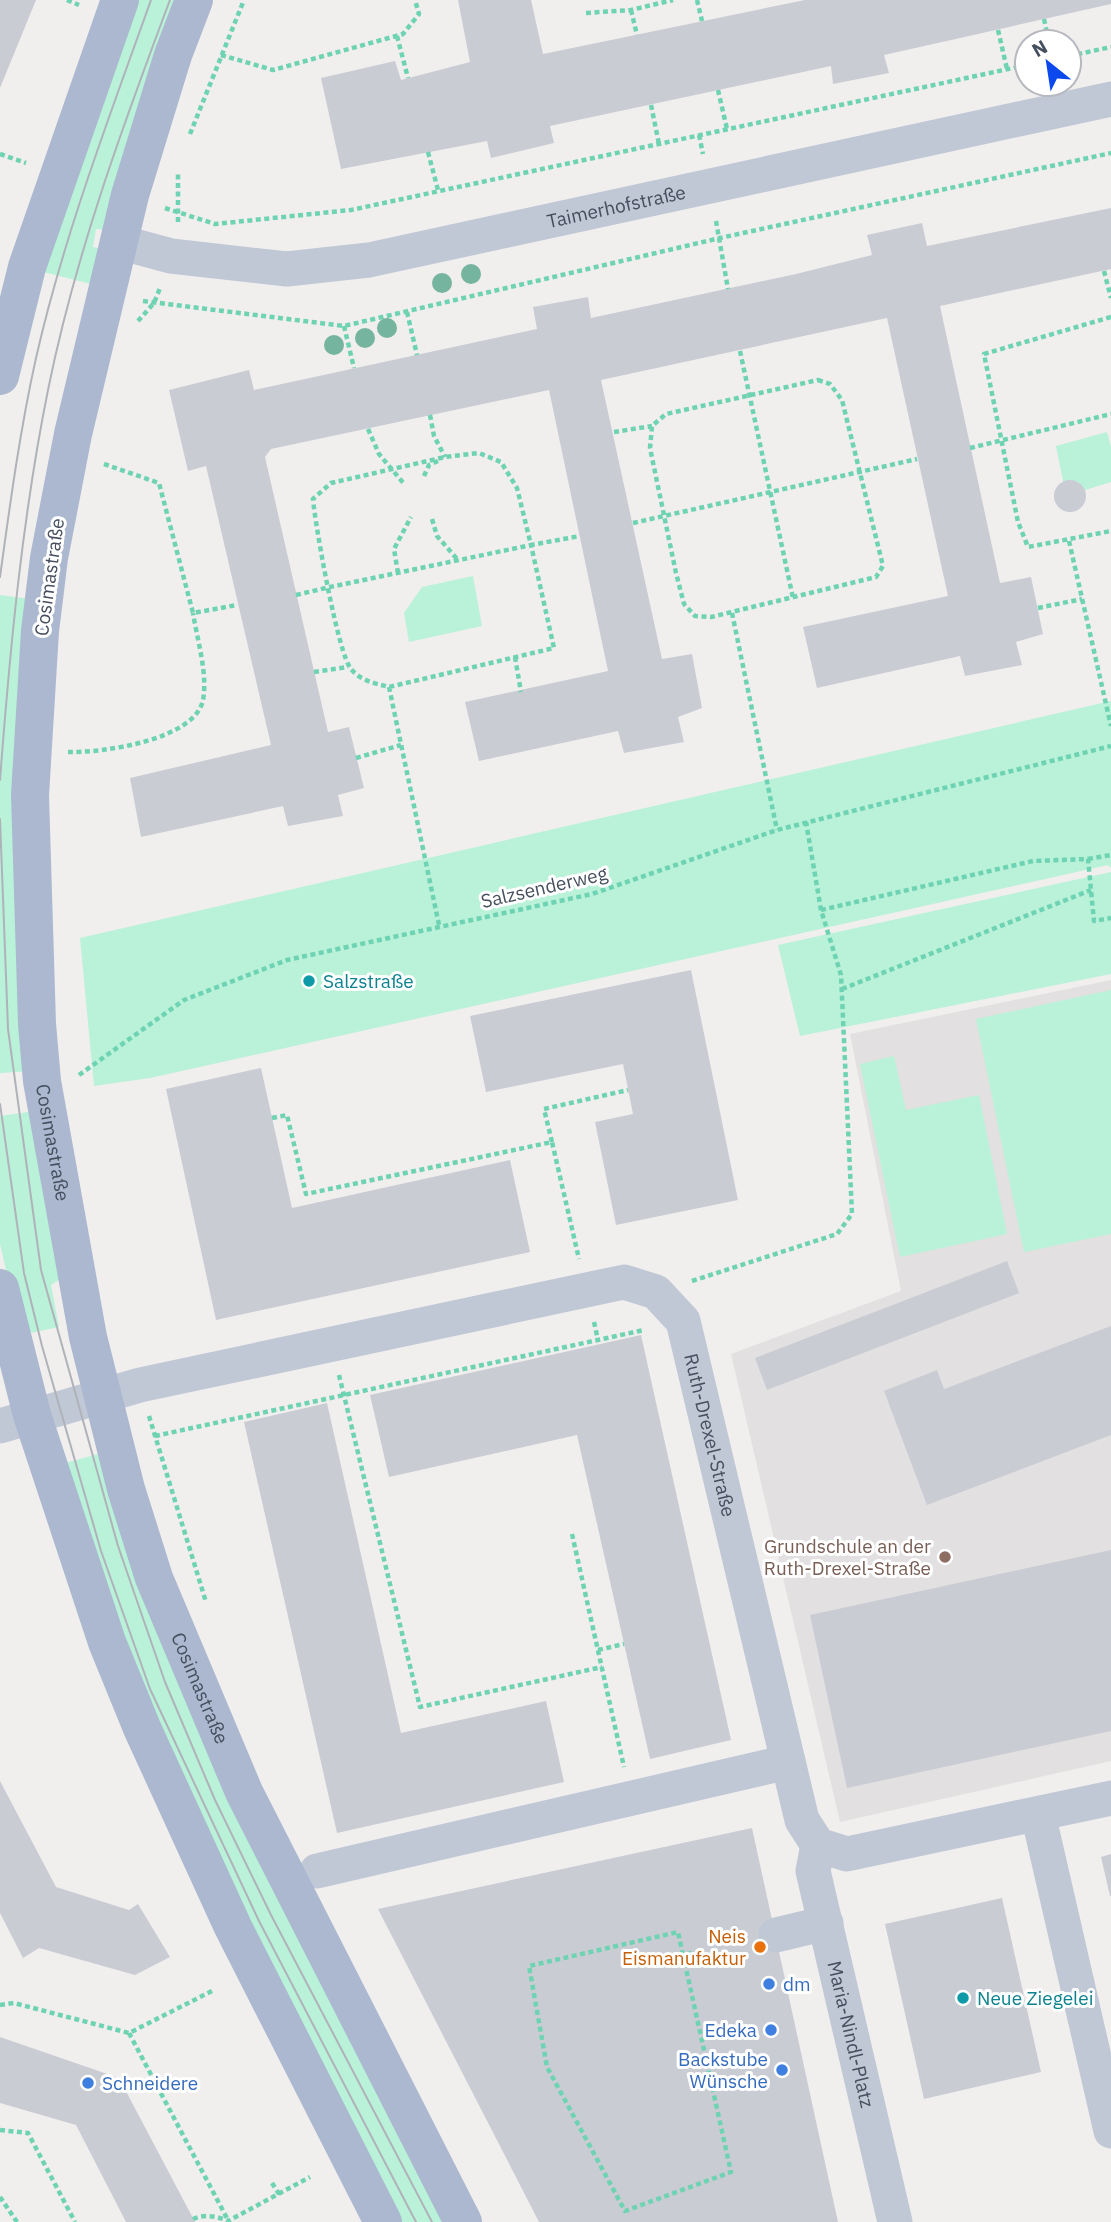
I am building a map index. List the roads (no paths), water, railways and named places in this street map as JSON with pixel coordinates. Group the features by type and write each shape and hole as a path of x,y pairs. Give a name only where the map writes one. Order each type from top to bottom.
{"main road":[{"path":"0,376 27,267 120,0"},
{"name":"Cosimastraße","path":"194,0 173,55 130,195 73,434 49,558 40,631 30,795 37,1024 43,1081 74,1263 102,1395 154,1578 244,1792 463,2222"},
{"path":"0,1288 16,1420 142,1728 233,1927 383,2222"}],"street":[{"name":"Taimerhofstraße","path":"119,242 172,256 287,270 369,260 1111,99"},
{"name":"Ruth-Drexel-Straße","path":"102,1395 624,1282 656,1292 682,1321 802,1820 818,1845"},
{"path":"16,1420 102,1395"},
{"path":"317,1871 788,1762"},
{"path":"818,1845 847,1854 1111,1798"},
{"path":"1038,1814 1111,2131"},
{"name":"Maria-Nindl-Platz","path":"818,1845 813,1871 895,2222"},
{"path":"776,1935 826,1923"}],"tram line":[{"path":"0,577 25,412 47,312 88,177 151,0"},
{"path":"0,780 18,584 48,390 86,241 117,144 170,0"},
{"path":"0,819 8,1029 41,1270 118,1546 165,1682 215,1800 271,1915 432,2222"},
{"path":"0,1104 24,1273 42,1346 101,1551 150,1689 259,1921 416,2222"}],"place":[{"name":"Salzstraße","path":"309,981"},
{"name":"Grundschule an der Ruth-Drexel-Straße","path":"945,1557"},
{"name":"Neis Eismanufaktur","path":"760,1947"},
{"name":"dm","path":"769,1984"},
{"name":"Neue Ziegelei","path":"963,1998"},
{"name":"Edeka","path":"771,2030"},
{"name":"Backstube Wünsche","path":"782,2070"},
{"name":"Schneidere","path":"88,2083"}]}
